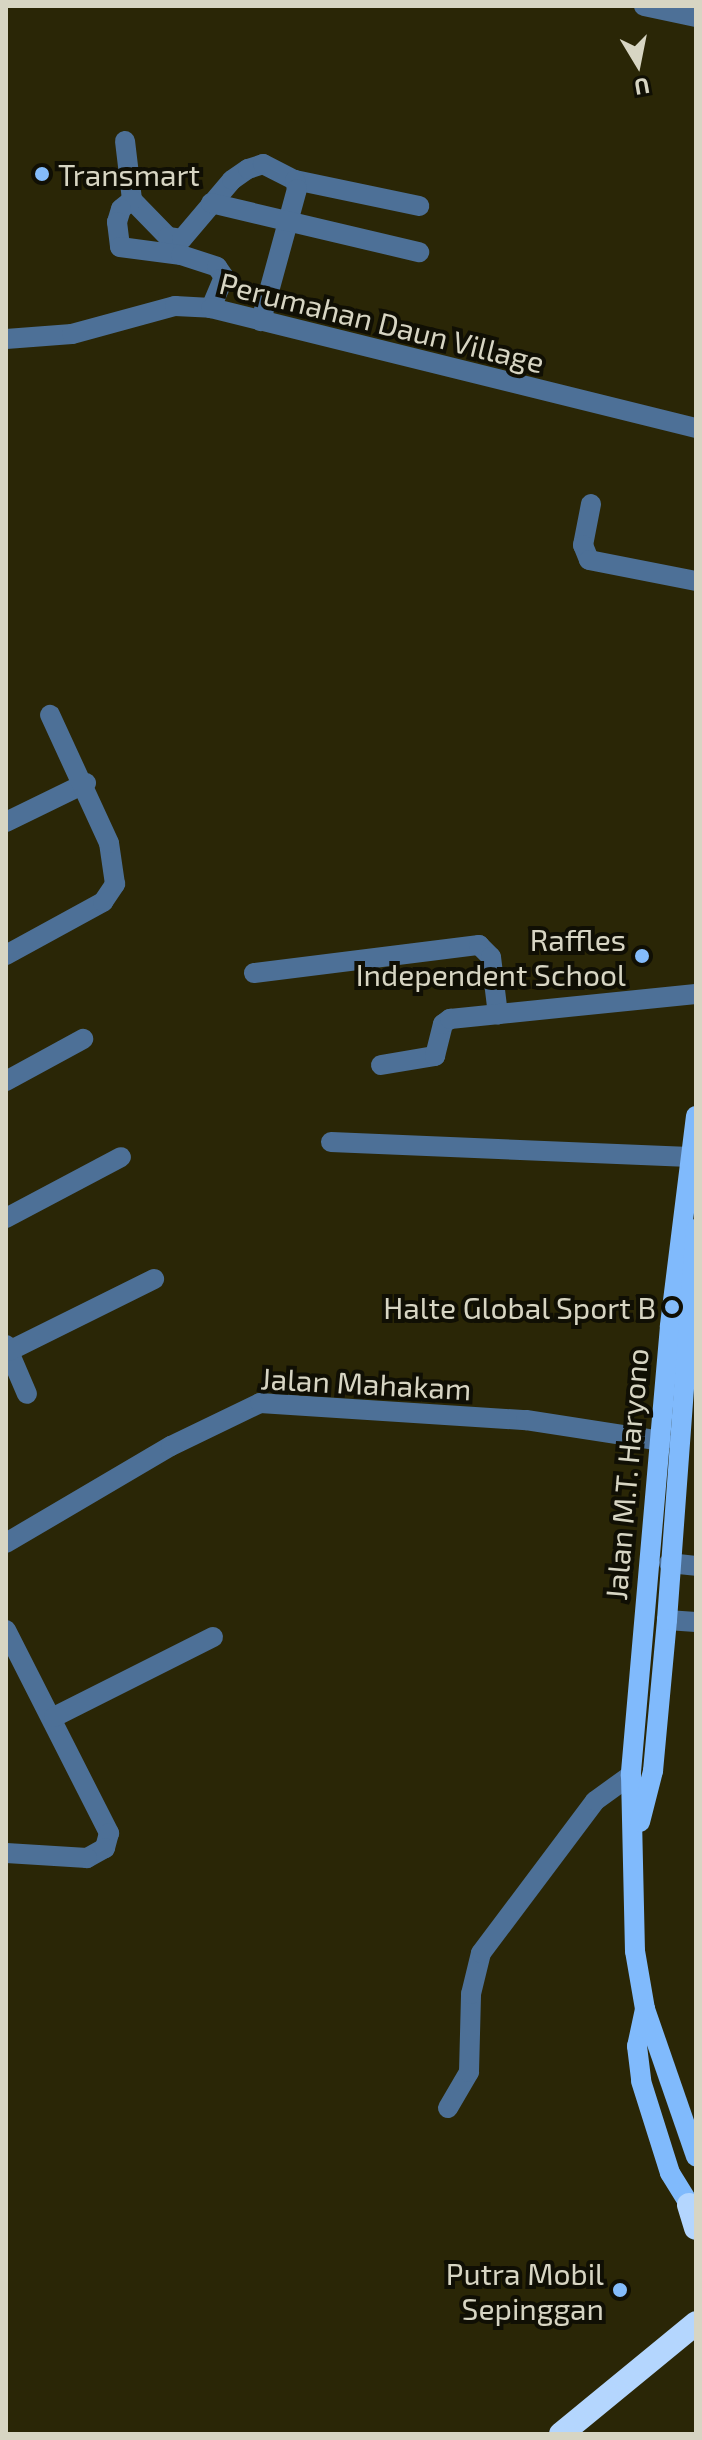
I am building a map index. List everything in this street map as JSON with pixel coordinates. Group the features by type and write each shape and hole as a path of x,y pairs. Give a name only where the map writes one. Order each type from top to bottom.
{"highway":[{"path":"561,2434 581,2426 696,2323"}],"main road":[{"name":"Jalan M.T. Haryono","path":"636,1838 653,1771 667,1620 668,1469 662,1441 696,1116"},
{"name":"Jalan M.T. Haryono","path":"695,1250 631,1775 636,1838 635,1951 645,2009 696,2156"},
{"name":"Jalan M.T. Haryono","path":"645,2009 637,2046 641,2081 670,2173 694,2216"}],"street":[{"path":"644,6 696,17"},
{"path":"125,141 132,200 166,245 222,272 211,308"},
{"path":"132,200 117,222 120,247 166,245 191,234 211,203 232,180 258,165 295,180 419,206"},
{"path":"261,321 288,224 295,180"},
{"path":"211,203 288,224 419,252"},
{"name":"Perumahan Daun Village","path":"6,339 72,334 175,306 211,308 696,428"},
{"path":"591,504 583,545 589,560 696,581"},
{"path":"6,955 111,894 115,884 109,843 86,783 50,715"},
{"path":"6,822 86,783"},
{"path":"254,973 479,945 491,957 498,1015"},
{"path":"381,1065 435,1056 443,1024 450,1019 696,994"},
{"path":"6,1081 83,1039"},
{"path":"331,1142 690,1157"},
{"path":"6,1218 121,1157"},
{"path":"27,1394 7,1348 154,1279"},
{"name":"Jalan Mahakam","path":"6,1543 171,1446 260,1403 526,1420 662,1441"},
{"path":"669,1563 696,1566"},
{"path":"667,1620 696,1622"},
{"path":"6,1630 106,1820 105,1848 87,1858 6,1853"},
{"path":"54,1717 213,1637"},
{"path":"448,2108 469,2072 471,1994 481,1953 595,1801 631,1775"}],"place":[{"name":"Transmart","path":"42,174"},
{"name":"Raffles Independent School","path":"642,956"},
{"name":"Halte Global Sport B","path":"672,1307"},
{"name":"Putra Mobil Sepinggan","path":"620,2290"}]}
